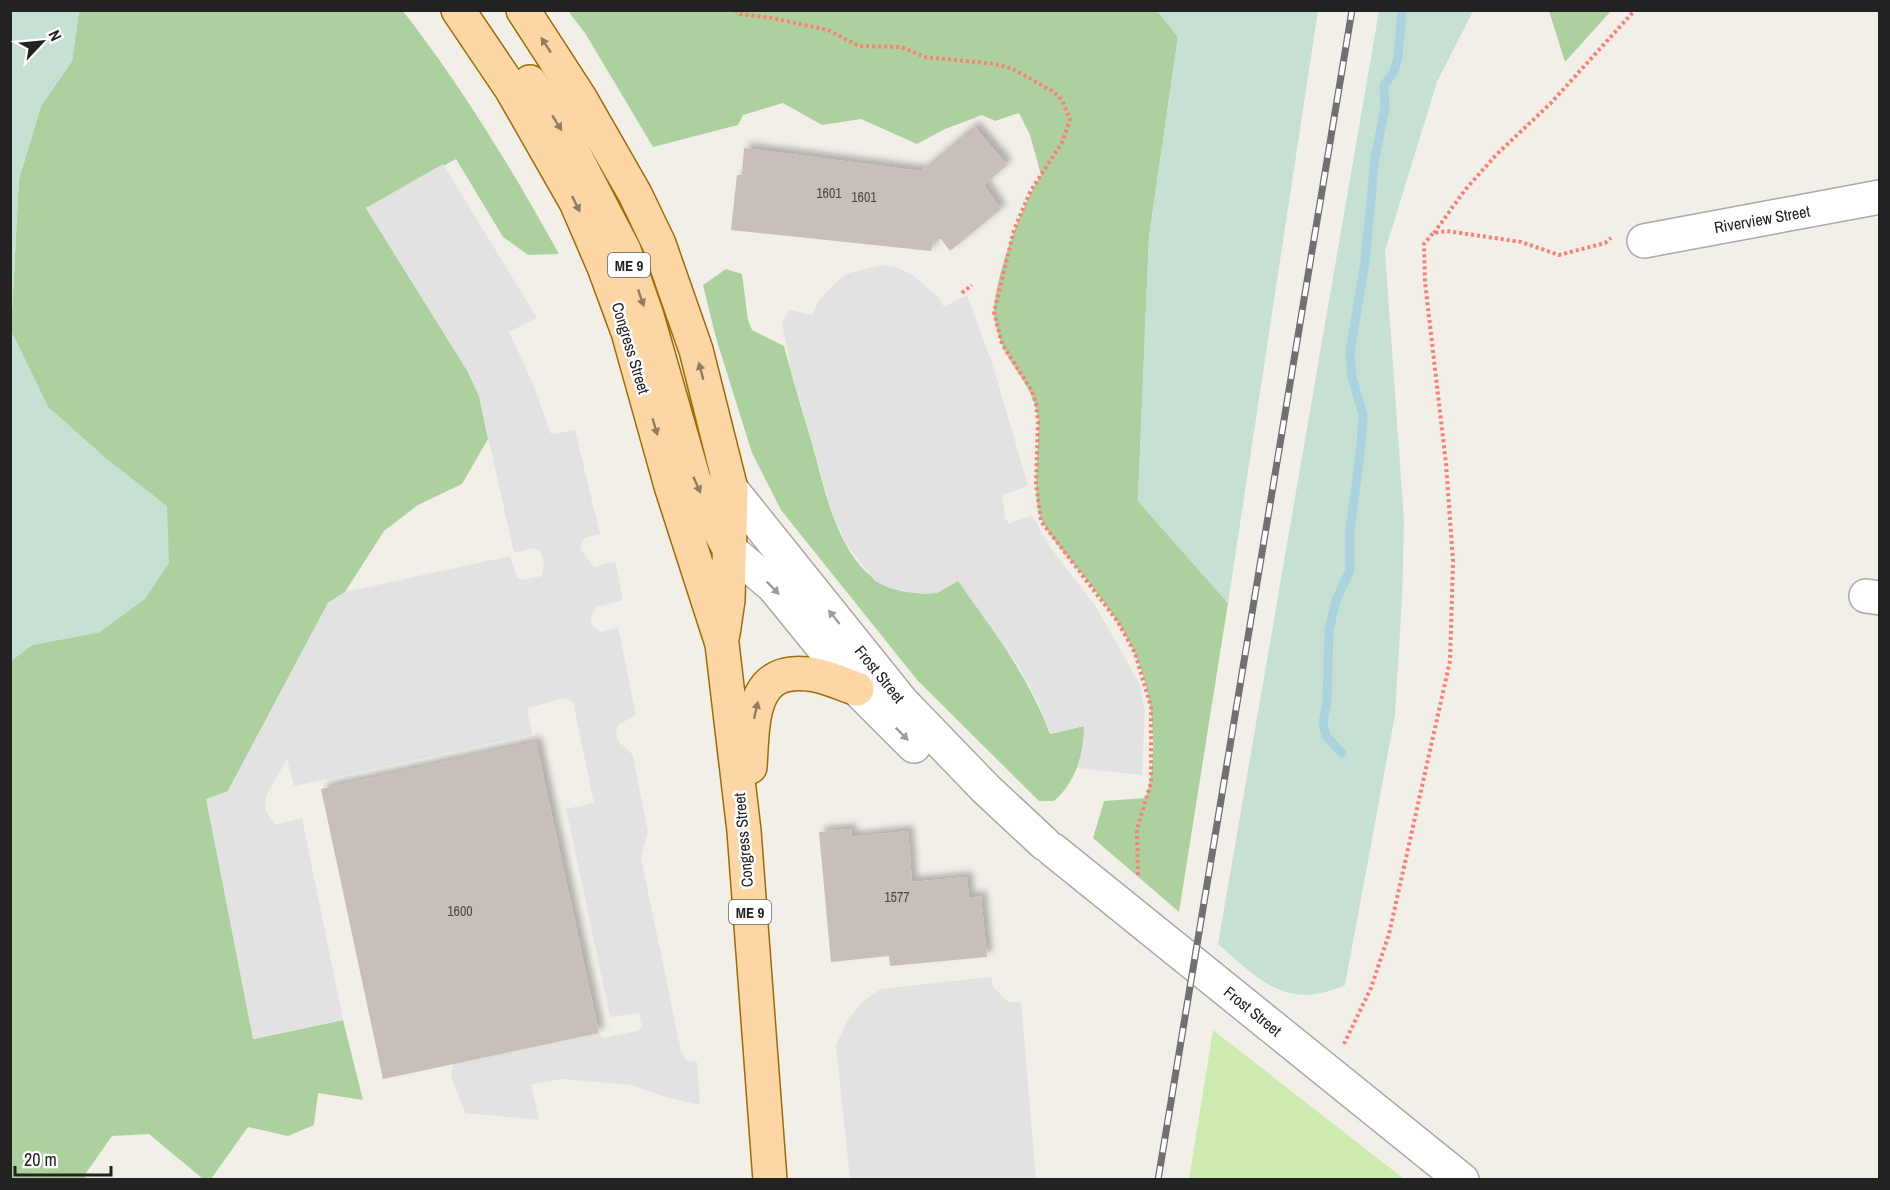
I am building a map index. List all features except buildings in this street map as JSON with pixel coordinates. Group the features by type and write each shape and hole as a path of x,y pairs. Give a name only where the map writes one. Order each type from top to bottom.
{"main road":[{"name":"Congress Street","path":"458,10 512,90 576,202 604,267 628,332 674,496 722,644 744,831 770,1179"},
{"name":"ME 9","path":"470,10 516,62 559,125 624,250 647,316 694,480 729,549"},
{"name":"Congress Street","path":"523,10 580,98 635,194 658,244 696,350 731,489 728,600 722,644"},
{"path":"744,831 755,711 761,694 776,677 788,674 810,674 857,689"}],"street":[{"name":"Riverview Street","path":"1629,238 1880,197"},
{"name":"Frost Street","path":"731,489 902,702 986,789 1049,847 1461,1179"},
{"name":"Frost Street","path":"729,549 773,586 857,689 972,800 1049,847"}],"path":[{"path":"735,10 740,14 828,30 859,46 901,47 925,57 995,64 1013,69 1054,92 1062,100 1070,119 1063,141 1030,192 1014,230 994,312 1002,344 1032,392 1036,404 1038,422 1036,483 1041,521 1118,622 1135,652 1151,707 1151,783 1137,830 1138,884"},
{"path":"1330,1073 1371,988 1389,934 1450,661 1453,561 1446,464 1425,282 1424,244 1465,190 1496,155 1551,104 1635,10"},
{"path":"1434,233 1447,231 1482,234 1559,255 1629,238"},
{"path":"962,293 972,285"}],"green space":[{"path":"11,10 79,11 72,61 41,106 19,179 11,331"},
{"path":"1157,10 1178,37 1149,237 1138,501 1228,603 1179,912 1093,838 1104,801 1146,798 1152,762 1152,724 1146,687 1130,642 1087,580 1052,538 1039,513 1036,488 1038,419 1036,408 1029,390 998,335 994,312 995,298 1004,261 1018,222 1041,175 1030,135 1019,113 995,121 982,115 945,129 917,144 861,119 822,125 783,103 743,115 738,125 653,147 585,33 568,11"},
{"path":"1549,10 1611,11 1565,62"},
{"path":"79,11 403,11 446,69 486,129 559,254 528,255 503,237 456,159 366,208 468,372 479,396 488,439 462,484 418,505 384,531 345,592 328,603 228,791 254,1039 343,1020 363,1100 318,1093 314,1125 288,1136 248,1127 211,1179 203,1179 149,1134 112,1136 86,1173 85,1179 11,1180 11,661 32,645 100,632 103,456 48,407 11,331 19,179 41,106 72,61"},
{"path":"1157,11 1318,11 1228,603 1138,501 1149,237 1178,37"},
{"path":"1379,11 1473,11 1437,82 1385,251 1404,521 1395,715 1345,985 1306,995 1290,993 1262,980 1218,944"},
{"path":"726,269 742,274 748,320 752,330 784,346 831,511 851,553 865,570 882,583 902,591 932,593 958,580 1021,673 1050,734 1084,726 1077,767 1068,785 1054,801 1039,801 918,681 781,510 752,453 716,338 703,285"},
{"path":"11,331 48,407 103,456 167,506 169,563 145,599 100,632 32,645 11,661"},
{"path":"1213,1030 1404,1179 1189,1179"}],"shaded area":[{"path":"443,164 537,318 509,332 533,384 551,434 575,430 600,534 584,538 580,549 594,567 615,561 623,600 596,607 591,618 592,625 600,632 618,628 636,715 618,725 616,732 618,741 633,755 648,832 641,858 681,1051 686,1060 697,1062 700,1105 662,1096 632,1085 561,1079 531,1084 539,1120 465,1113 451,1076 453,1064 599,1033 602,1038 639,1031 642,1027 639,1013 610,1017 566,809 594,803 573,702 565,698 527,708 532,734 294,786 287,759 266,796 265,810 276,825 302,818 343,1020 253,1039 206,799 228,791 328,603 345,592 510,556 517,577 522,580 542,576 544,566 542,554 534,548 514,553 479,396 468,372 366,208"},
{"path":"882,265 899,268 914,276 938,297 944,307 967,295 994,369 1028,486 1002,495 1005,518 1009,524 1032,515 1050,547 1096,607 1140,686 1145,711 1142,775 1078,768 1084,741 1084,726 1050,734 1039,704 1019,667 958,581 937,593 925,594 889,588 875,581 847,545 833,515 792,375 782,323 789,310 812,315 819,300 845,274"},
{"path":"991,977 993,987 1008,1002 1021,1002 1036,1179 850,1179 836,1045 848,1019 863,1001 881,989"}],"waterway":[{"path":"1342,753 1326,736 1323,723 1327,701 1329,630 1336,600 1350,570 1350,529 1363,415 1352,377 1350,352 1365,262 1375,158 1385,108 1384,85 1394,72 1398,57 1402,10"}],"railway":[{"path":"1158,1180 1352,10"}]}
